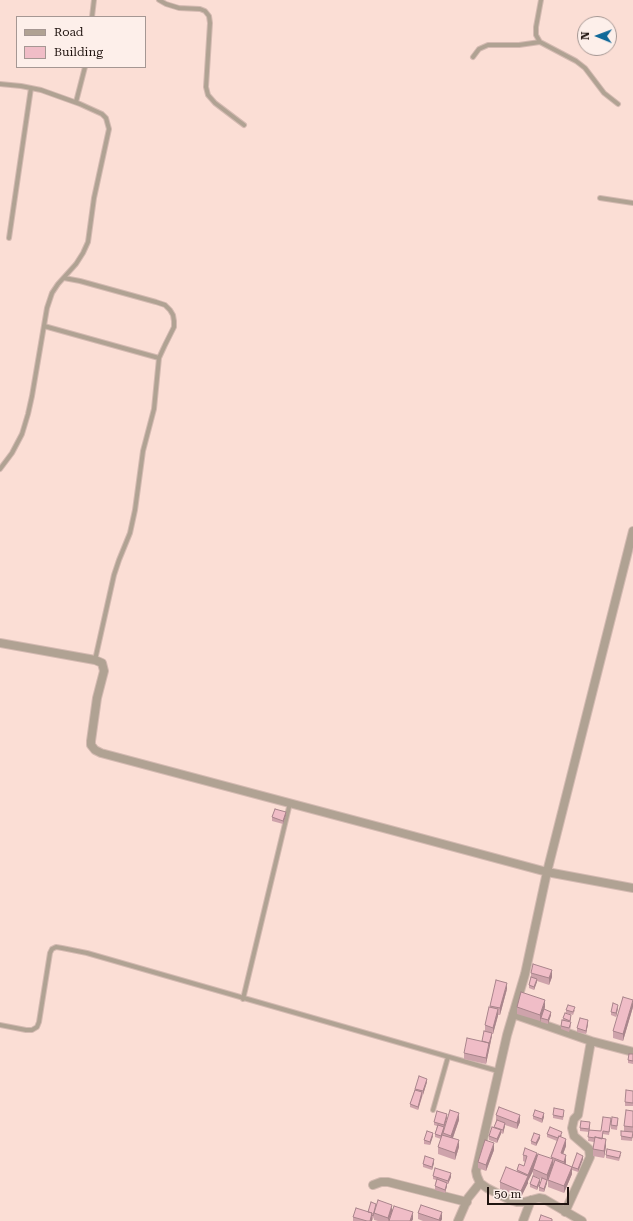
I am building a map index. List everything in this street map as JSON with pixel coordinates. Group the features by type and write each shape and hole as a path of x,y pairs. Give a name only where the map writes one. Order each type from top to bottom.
{"street":[{"path":"582,1221 544,1199 539,1198 524,1202 510,1200 480,1183 476,1176 476,1171 513,1014 525,974 547,872 633,531"},
{"path":"0,643 95,660 102,663 104,671 97,698 91,734 92,745 95,750 101,753 547,872 633,888"},
{"path":"513,1014 591,1041 633,1052"},
{"path":"565,1212 590,1157 589,1149 574,1136 572,1128 574,1119 578,1115 591,1041"},
{"path":"374,1185 381,1182 388,1182 467,1202"},
{"path":"458,1221 467,1202 480,1183"},
{"path":"523,1221 531,1200"}],"lane":[{"path":"92,16 94,0"},
{"path":"159,0 179,8 200,9 205,11 209,16 210,22 206,87 208,95 215,103 244,125"},
{"path":"541,0 536,27 536,35 540,42 576,61 585,68 604,93 618,104"},
{"path":"473,57 479,49 488,45 519,45 540,42"},
{"path":"76,102 85,68"},
{"path":"0,84 42,90 76,102 102,114 106,118 108,129 94,198 88,242 83,253 52,293 47,308 32,396 22,434 12,453 0,470"},
{"path":"10,238 30,88"},
{"path":"600,198 633,203"},
{"path":"64,278 104,287 164,305 170,310 173,316 174,327 159,358 154,409 143,451 135,510 130,533 118,560 95,660"},
{"path":"44,326 159,358"},
{"path":"243,999 290,803"},
{"path":"0,1025 26,1030 36,1028 39,1022 50,953 52,949 56,948 87,953 499,1072"},
{"path":"432,1110 448,1057"}],"building":[{"path":"275,809 286,812 283,821 272,817"},
{"path":"533,964 552,970 549,978 531,973"},
{"path":"531,977 537,979 534,987 529,985"},
{"path":"496,980 507,983 500,1008 490,1006"},
{"path":"521,992 545,1000 540,1015 517,1007"},
{"path":"623,997 633,1000 623,1034 613,1031"},
{"path":"613,1003 618,1005 616,1013 611,1012"},
{"path":"568,1005 575,1007 573,1012 566,1010"},
{"path":"489,1007 498,1009 493,1028 485,1025"},
{"path":"544,1009 551,1012 548,1020 541,1018"},
{"path":"565,1013 571,1015 570,1021 563,1018"},
{"path":"580,1018 588,1020 586,1031 577,1028"},
{"path":"562,1020 571,1022 569,1028 561,1026"},
{"path":"484,1031 492,1033 489,1044 482,1041"},
{"path":"467,1038 489,1043 486,1058 464,1053"},
{"path":"629,1054 633,1054 633,1061 628,1060"},
{"path":"419,1076 427,1079 423,1091 415,1089"},
{"path":"415,1090 422,1092 418,1107 410,1104"},
{"path":"626,1090 633,1091 633,1103 625,1102"},
{"path":"499,1107 520,1115 517,1123 496,1115"},
{"path":"554,1108 564,1110 563,1117 553,1115"},
{"path":"450,1110 459,1113 451,1136 443,1133"},
{"path":"535,1110 544,1113 542,1119 533,1116"},
{"path":"626,1110 633,1111 633,1127 624,1126"},
{"path":"437,1111 447,1114 444,1125 434,1122"},
{"path":"603,1117 611,1118 609,1132 603,1131 602,1139 588,1137 589,1130 601,1131"},
{"path":"612,1117 618,1118 617,1126 611,1125"},
{"path":"497,1120 505,1123 503,1130 494,1127"},
{"path":"581,1121 590,1122 589,1129 580,1128"},
{"path":"438,1125 444,1127 441,1136 435,1134"},
{"path":"492,1127 501,1130 497,1139 489,1136"},
{"path":"550,1127 562,1132 560,1137 559,1136 558,1138 547,1134"},
{"path":"427,1131 433,1133 430,1142 424,1140"},
{"path":"621,1131 633,1132 632,1138 621,1136"},
{"path":"534,1133 540,1135 536,1143 531,1141"},
{"path":"442,1135 459,1140 455,1153 438,1147"},
{"path":"559,1136 566,1139 561,1153 566,1155 564,1162 551,1157"},
{"path":"595,1137 606,1139 604,1151 593,1149"},
{"path":"485,1140 494,1143 486,1165 478,1162"},
{"path":"525,1148 537,1153 528,1175 517,1170 519,1164 524,1166 527,1156 523,1155"},
{"path":"607,1149 621,1152 619,1158 606,1155"},
{"path":"577,1153 583,1156 578,1169 572,1167"},
{"path":"538,1154 553,1159 547,1175 533,1169"},
{"path":"425,1156 434,1159 432,1167 423,1164"},
{"path":"555,1160 572,1167 564,1186 548,1180"},
{"path":"506,1167 528,1176 521,1191 500,1182"},
{"path":"435,1168 451,1173 448,1181 433,1176"},
{"path":"533,1176 540,1179 537,1187 530,1184"},
{"path":"542,1178 547,1180 544,1189 539,1187"},
{"path":"437,1179 447,1183 445,1190 435,1186"},
{"path":"378,1200 392,1205 388,1218 374,1213"},
{"path":"371,1202 376,1204 373,1216 372,1213 368,1212"},
{"path":"421,1205 442,1212 439,1220 418,1213"},
{"path":"394,1206 413,1212 410,1221 389,1221"},
{"path":"356,1208 372,1213 370,1221 353,1217"},
{"path":"541,1215 552,1219 552,1221 539,1221"}]}
